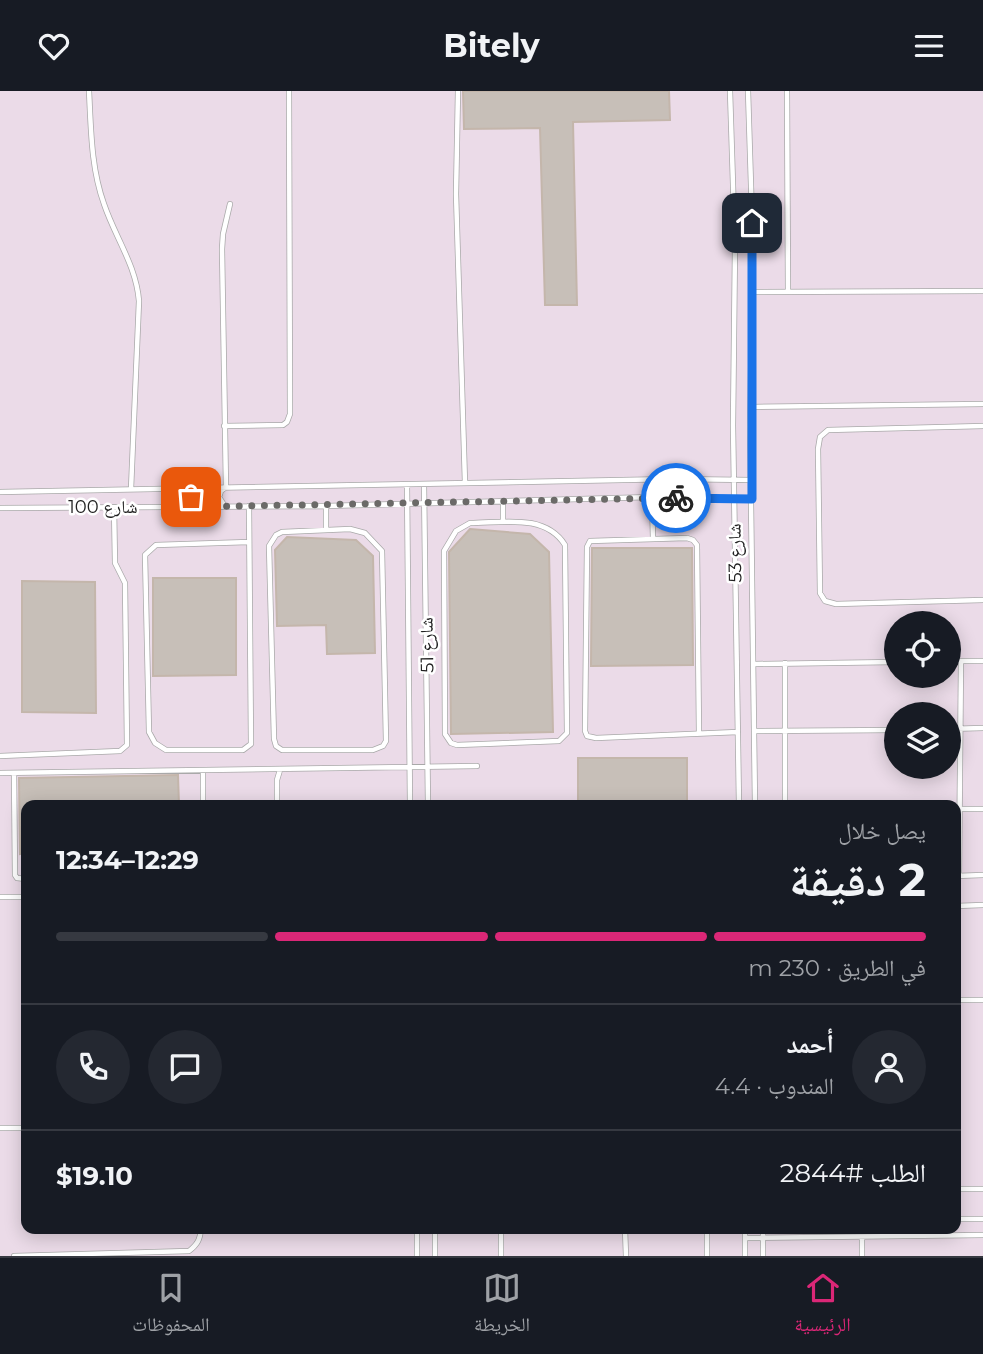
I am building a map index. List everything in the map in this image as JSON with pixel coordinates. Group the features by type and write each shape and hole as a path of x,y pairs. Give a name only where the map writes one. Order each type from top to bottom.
{"lane":[{"path":"89,91 97,181 137,283 139,301 131,489"},
{"path":"224,426 283,425 290,414 289,91"},
{"path":"458,91 456,194 464,483"},
{"name":"شارع 53","path":"730,91 736,247 734,481 739,800"},
{"name":"شارع 53","path":"747,91 753,249 751,480 755,800"},
{"path":"787,91 788,292"},
{"path":"227,506 219,497 221,491 226,488 222,249 230,204"},
{"path":"752,292 983,291"},
{"path":"751,407 983,404"},
{"path":"983,426 828,431 820,437 818,449 822,598 836,604 983,600"},
{"name":"شارع 100","path":"0,492 673,479 751,480"},
{"name":"شارع 51","path":"424,484 428,800"},
{"name":"شارع 51","path":"407,485 411,800"},
{"path":"187,488 191,497 187,507"},
{"path":"652,498 653,539"},
{"name":"شارع 100","path":"0,508 326,506 652,498 752,499"},
{"path":"503,502 503,523"},
{"path":"249,506 251,744 243,750 166,750 155,743 149,732 145,555 156,545 249,542"},
{"path":"326,506 326,530"},
{"path":"0,756 120,751 127,744 125,583 115,563 114,507"},
{"path":"470,523 503,523 540,524 555,532 565,545 567,733 553,742 457,745 451,743 445,734 444,551 451,537 463,526 470,523"},
{"path":"326,530 358,531 372,538 382,551 386,741 379,749 289,752 276,746 274,739 269,546 282,532 326,530"},
{"path":"699,734 697,545 690,539 594,539 587,545 586,734 596,738 699,734 738,731"},
{"path":"961,661 983,661"},
{"path":"755,664 884,662"},
{"path":"785,663 785,800"},
{"path":"961,729 983,729"},
{"path":"755,731 884,730"},
{"path":"0,773 477,766"},
{"path":"277,800 277,776 281,769"},
{"path":"203,771 203,800"},
{"path":"14,773 15,875 21,878"},
{"path":"958,800 959,779"},
{"path":"961,809 983,809"},
{"path":"961,876 983,875"},
{"path":"0,897 21,897"},
{"path":"961,905 983,905"},
{"path":"961,1000 983,1000"},
{"path":"0,1128 21,1128"},
{"path":"961,1189 983,1189"},
{"path":"961,1219 983,1219"},
{"path":"14,1256 189,1251 196,1246 200,1234"},
{"path":"417,1234 417,1256"},
{"path":"435,1234 435,1256"},
{"path":"501,1234 501,1256"},
{"path":"625,1234 626,1256"},
{"path":"707,1234 707,1256"},
{"path":"745,1234 745,1256"},
{"path":"763,1234 763,1256"},
{"path":"745,1238 983,1235"},
{"path":"862,1237 862,1256"}],"shaded area":[{"path":"0,91 983,91 983,1256 0,1256"}],"building":[{"path":"463,91 669,91 670,120 573,122 577,305 545,305 540,128 464,129"},
{"path":"470,529 530,534 549,552 553,732 451,734 449,552"},
{"path":"287,537 356,540 373,556 375,653 327,654 326,625 277,626 275,550"},
{"path":"592,548 692,548 693,665 591,666"},
{"path":"153,578 236,578 236,675 153,676"},
{"path":"22,581 95,582 96,713 22,712"},
{"path":"578,758 687,758 687,800 578,800"},
{"path":"178,775 179,800 21,800 20,854 19,778"}],"way so far":[{"path":"191,497 187,507 676,498"}],"route":[{"path":"676,498 752,499 752,223"}]}
